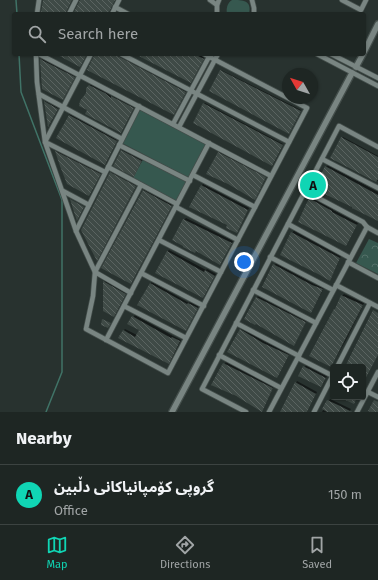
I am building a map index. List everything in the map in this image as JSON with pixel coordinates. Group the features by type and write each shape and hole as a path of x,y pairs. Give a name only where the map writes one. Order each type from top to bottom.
{"street":[{"path":"37,12 39,0"},
{"path":"70,12 76,0"},
{"path":"113,12 119,0"},
{"path":"216,12 214,2 219,0"},
{"path":"252,0 255,12"},
{"path":"342,0 361,10 366,0"},
{"path":"115,7 124,12"},
{"path":"366,47 378,24"},
{"path":"36,56 45,142 76,231 94,272 131,293"},
{"path":"43,56 271,176"},
{"path":"45,142 90,56"},
{"path":"125,56 289,142"},
{"path":"173,124 209,56"},
{"path":"141,185 94,272 93,296 86,329 168,373 307,108 215,60 211,56"},
{"path":"179,127 217,56"},
{"path":"320,56 378,86"},
{"path":"335,56 378,78"},
{"path":"356,67 362,56"},
{"path":"172,412 352,73"},
{"path":"39,94 122,139"},
{"path":"76,231 139,106"},
{"path":"246,412 202,389 339,126 378,147"},
{"path":"45,142 105,172"},
{"path":"106,340 210,143"},
{"path":"119,145 190,181"},
{"path":"322,158 378,188"},
{"path":"108,167 238,240"},
{"path":"193,175 255,207"},
{"path":"63,191 89,205"},
{"path":"305,191 363,222 367,227 378,233"},
{"path":"288,224 378,278"},
{"path":"269,412 367,227"},
{"path":"159,240 221,272"},
{"path":"270,257 333,290"},
{"path":"141,273 204,306"},
{"path":"336,285 378,307"},
{"path":"253,290 316,323"},
{"path":"339,364 370,303"},
{"path":"124,306 186,338"},
{"path":"236,323 330,373"},
{"path":"219,355 281,388"},
{"path":"378,372 366,392 378,397"},
{"path":"314,412 330,381"},
{"path":"357,412 362,400"}],"green space":[{"path":"232,0 246,2 248,3 249,12 227,12 227,6"},
{"path":"140,110 206,144 189,178 122,143"},
{"path":"143,159 187,182 176,201 133,178"},
{"path":"369,239 378,243 378,274 356,263"}],"building":[{"path":"43,0 72,0 66,12 41,12"},
{"path":"80,0 115,0 109,12 74,12"},
{"path":"60,56 86,56 80,67"},
{"path":"94,56 118,56 186,92 174,115 87,70"},
{"path":"139,56 198,56 204,59 191,83"},
{"path":"40,59 75,77 63,100 42,89"},
{"path":"220,70 282,101 282,104 287,104 301,111 289,134 209,91"},
{"path":"89,85 105,93 111,98 111,96 134,108 121,133 85,114 87,110 79,106 80,101 86,93 86,88"},
{"path":"44,101 58,109 48,127"},
{"path":"203,103 283,145 272,166 193,123"},
{"path":"69,115 117,141 105,165 56,138"},
{"path":"341,137 378,157 378,179 376,182 330,158"},
{"path":"121,150 142,161 134,177 113,166"},
{"path":"55,151 101,174 89,196 67,184"},
{"path":"218,152 266,177 255,200 228,184 206,174"},
{"path":"325,166 378,195 378,221 314,189"},
{"path":"110,172 136,186 97,261 81,230"},
{"path":"201,185 248,210 237,233 226,228 227,225 189,207"},
{"path":"143,190 172,206 131,284 101,268"},
{"path":"309,198 357,225 346,246 298,222"},
{"path":"70,199 84,207 77,221 74,212"},
{"path":"183,219 232,243 220,265 196,251 195,253 172,240"},
{"path":"291,232 340,258 330,281 280,255"},
{"path":"167,251 204,272 205,270 215,276 203,298 155,273"},
{"path":"273,264 312,285 323,289 311,313 262,287"},
{"path":"103,281 126,294 114,317 103,311"},
{"path":"150,283 187,304 188,303 198,308 186,331 137,305"},
{"path":"341,295 363,305 330,366 309,356"},
{"path":"256,297 306,322 294,346 256,324 255,325 244,319"},
{"path":"373,310 378,313 378,355 366,377 366,364 346,364"},
{"path":"132,316 171,338 172,337 180,341 169,364 118,338 123,330 135,337 139,330 127,324"},
{"path":"102,319 111,323 108,328 101,325"},
{"path":"240,329 263,343 289,355 277,378 227,352"},
{"path":"223,363 273,388 262,412 236,396 211,385"},
{"path":"303,366 326,378 321,387 298,376"},
{"path":"295,382 316,394 307,412 280,412"},
{"path":"327,400 352,412 327,412 322,409"},
{"path":"345,400 356,400 354,404"},
{"path":"374,400 378,402 378,412 368,411"}],"waterway":[{"path":"16,0 17,12"},
{"path":"19,56 21,92 62,200 62,372 46,412"}],"place":[{"name":"گروپی کۆمپانیاکانی دڵبین","path":"313,185"}]}
